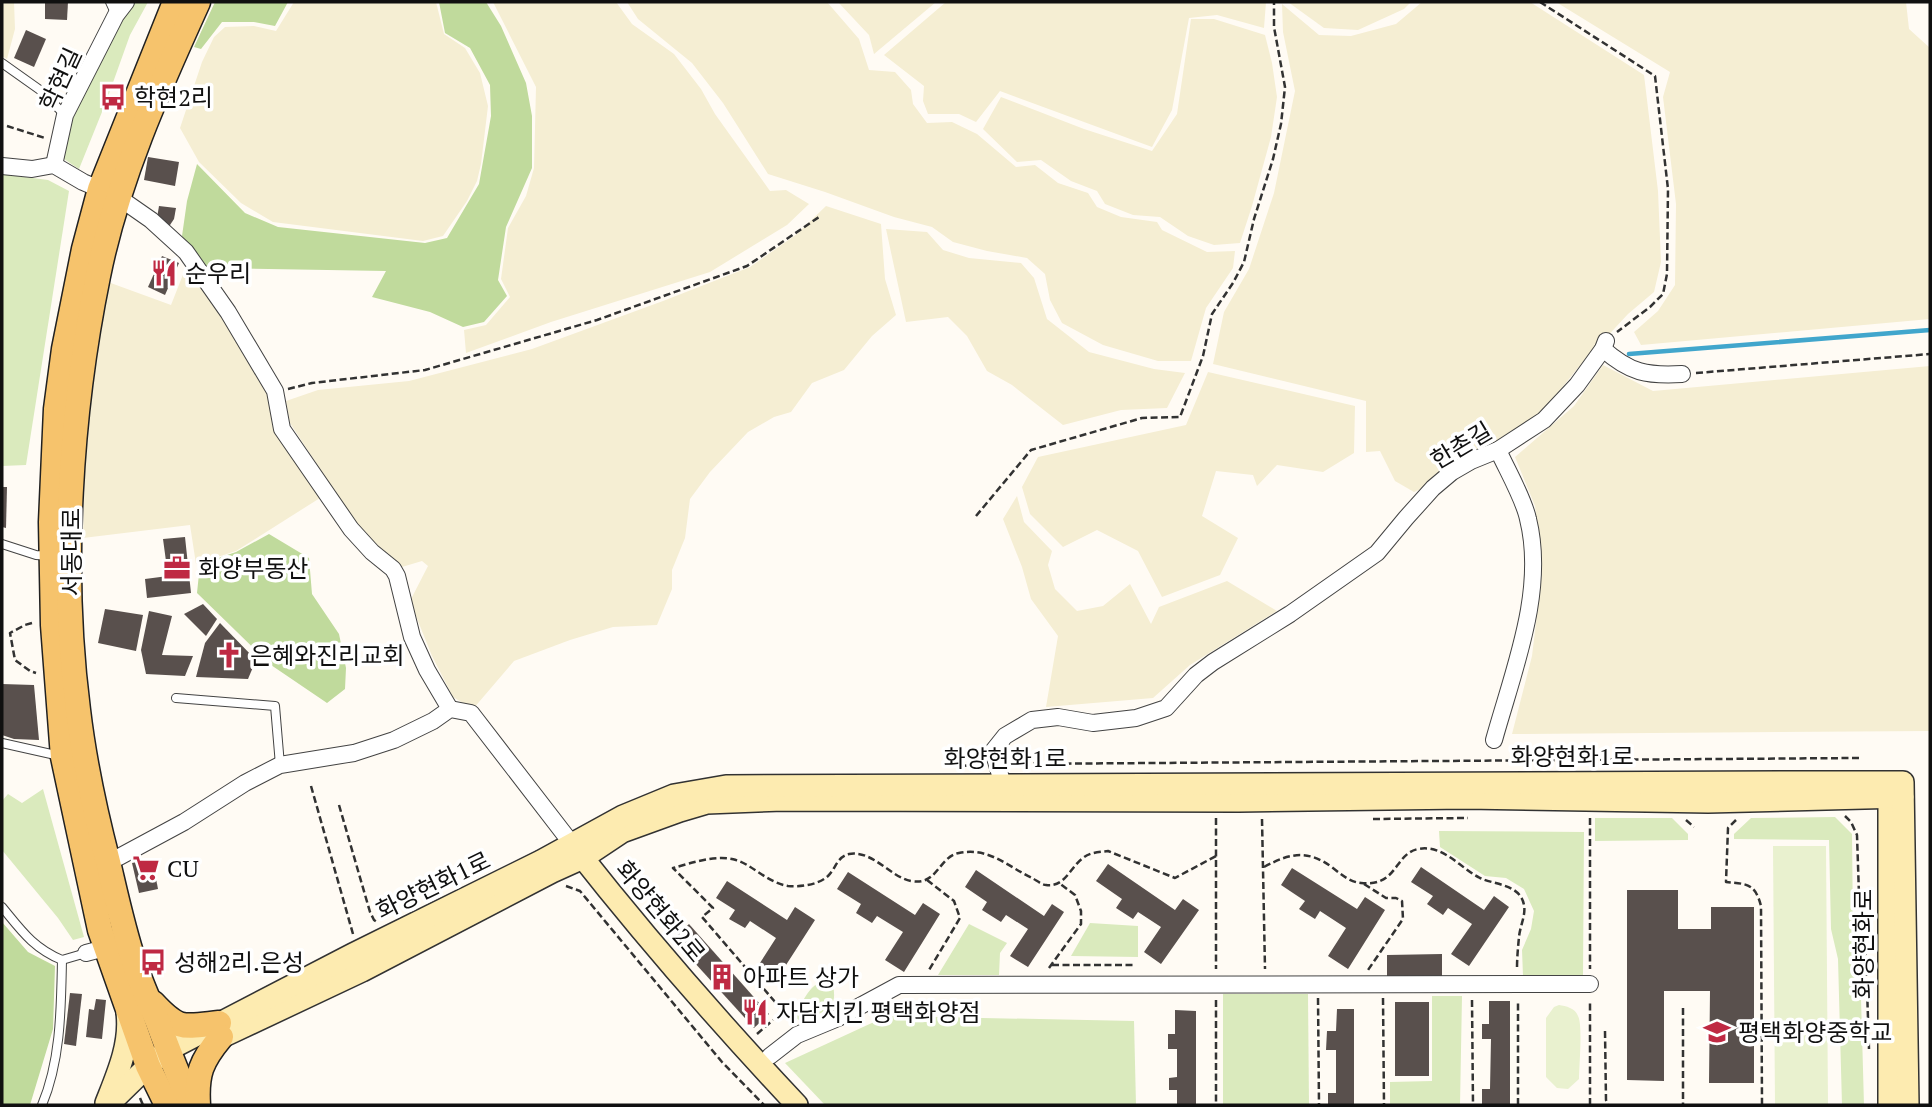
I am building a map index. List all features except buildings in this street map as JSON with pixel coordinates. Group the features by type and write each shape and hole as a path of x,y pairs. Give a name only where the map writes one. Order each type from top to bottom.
{"main road":[{"name":"서동대로","path":"167,1105 151,1072 137,1003 135,965 119,912 84,754 77,707 69,570 70,512 80,382 109,193 175,2"},
{"name":"서동대로","path":"192,1105 171,1055 137,1003 95,951 97,918 63,757 52,620 51,556 56,409 64,349 84,249 198,2"},
{"path":"137,1003 173,1023 220,1030 198,1073 198,1105"}],"street":[{"name":"학현길","path":"54,165 65,115 113,8 126,2"},
{"path":"2,166 32,169 54,165 109,193 151,220 186,252 228,312 275,391 282,429 351,529 372,552 393,569 412,637 427,670 450,709"},
{"path":"1605,345 1615,360 1633,370 1658,376 1682,374"},
{"name":"한촌길","path":"1003,785 993,751 1004,736 1032,720 1058,717 1093,723 1136,718 1166,708 1196,675 1213,662 1290,614 1377,553 1433,488 1452,472 1498,450 1545,421 1577,385 1605,345"},
{"path":"1494,740 1529,616 1534,558 1528,517 1498,450"},
{"path":"107,860 118,857 184,822 245,783 280,765 354,753 394,740 433,721 450,709 471,713 573,853"},
{"name":"화양현화1로","path":"573,853 623,816 674,795 726,786 1896,790"},
{"path":"1896,790 1908,1105"},
{"name":"화양현화1로","path":"151,1072 171,1055 541,861 573,853 653,820 707,803 1466,798 1708,802 1896,790"},
{"name":"화양현화로","path":"1889,1105 1896,790"},
{"name":"화양현화2로","path":"573,853 591,887 731,1055 778,1105"},
{"name":"화양현화2로","path":"573,853 601,881 742,1046 797,1105"},
{"path":"770,1056 797,1035 838,1018 899,985 1590,984"},
{"path":"106,1105 124,1052 128,1023 137,1003"},
{"path":"106,1105 151,1072"},
{"path":"119,1105 151,1072"}],"lane":[{"path":"2,63 40,90 65,115"},
{"path":"2,544 36,555 51,556"},
{"path":"176,698 275,706 280,765"},
{"path":"2,743 63,757"},
{"path":"2,907 36,946 47,954 62,960 95,951"},
{"path":"42,1105 49,1088 61,1018 62,960"}],"path":[{"path":"976,516 1031,450 1142,418 1180,416 1203,356 1212,314 1244,262 1281,124 1285,87 1275,27 1274,2"},
{"path":"1540,2 1655,76 1668,189 1667,274 1663,294 1605,345"},
{"path":"7,126 58,143"},
{"path":"275,391 312,383 425,370 597,320 747,266 819,217"},
{"path":"1682,374 1930,354"},
{"path":"52,620 25,625 10,633 15,660 30,671 56,679"},
{"path":"1011,764 1859,758"},
{"path":"971,765 984,765"},
{"path":"311,786 353,930 351,937"},
{"path":"339,805 370,912 374,920 381,924"},
{"path":"1590,813 1590,1105"},
{"path":"1836,813 1851,822 1857,835 1860,926 1866,957 1870,1051"},
{"path":"1744,814 1728,828 1726,882 1752,887 1758,893 1761,906 1762,1105"},
{"path":"1216,818 1216,1105"},
{"path":"1262,818 1265,984"},
{"path":"1264,867 1284,856 1311,856 1353,881 1363,883 1385,880 1410,852 1432,850 1446,855 1480,878 1503,884 1520,896 1524,904 1524,916 1519,936 1518,1105"},
{"path":"782,1010 702,917 713,908 673,868 718,859 736,860 787,886 808,885 817,884 829,875 838,860 847,854 862,854 908,881 926,880 934,876 943,863 956,853 973,852 990,854 1046,885 1059,883 1085,856 1098,852 1108,851 1175,878 1216,856"},
{"path":"920,985 960,918 954,901 926,880"},
{"path":"1037,985 1081,924 1081,911 1075,895 1059,883"},
{"path":"1358,984 1403,919 1404,911 1402,901 1386,898 1363,883"},
{"path":"580,891 722,1062 764,1105"},
{"path":"1052,965 1133,965"},
{"path":"1318,984 1319,1105"},
{"path":"1382,984 1384,1105"},
{"path":"1472,984 1473,1105"},
{"path":"1683,1008 1683,1105"},
{"path":"753,1038 773,1020"},
{"path":"1605,1031 1608,1105"}],"shaded area":[{"path":"2,2 14,2 15,29 7,59 2,56"},
{"path":"294,2 436,2 444,34 465,48 480,73 488,106 477,181 443,236 423,241 273,222 241,203 199,162 180,128 202,62 214,37 225,27 254,26 276,31"},
{"path":"493,2 616,2 632,24 674,54 770,191 786,190 809,204 787,225 710,272 551,322 466,353 464,330 486,325 510,297 501,279 508,228 526,196 534,168 536,87"},
{"path":"627,2 827,2 859,39 869,70 895,72 911,90 913,104 927,123 952,122 977,134 1016,167 1035,165 1058,183 1088,193 1097,207 1121,217 1157,222 1162,230 1207,252 1235,251 1233,268 1206,308 1191,361 1158,361 1103,345 1062,323 1050,300 1045,274 1027,258 953,242 932,227 894,217 768,174 723,103 692,63 638,19"},
{"path":"838,2 936,2 874,54 869,35"},
{"path":"946,2 1266,2 1264,28 1217,15 1189,18 1172,110 1152,147 1000,91 976,122 959,114 928,114 923,101 924,86 884,55"},
{"path":"1288,2 1411,2 1404,9 1358,30 1324,28"},
{"path":"1422,2 1530,2 1644,75 1658,191 1661,262 1654,292 1628,314 1577,369 1544,410 1508,440 1467,453 1423,488 1414,492 1395,481 1380,451 1366,452 1366,401 1213,364 1224,312 1249,269 1274,193 1295,91 1283,32 1282,4 1319,35 1351,36 1396,24"},
{"path":"1556,2 1906,2 1909,29 1930,48 1930,319 1641,345 1634,332 1658,311 1675,285 1676,204 1663,97 1670,72"},
{"path":"1191,19 1214,19 1265,35 1272,63 1277,97 1271,137 1240,243 1214,245 1188,236 1160,217 1133,215 1105,204 1097,191 1071,181 1041,160 1017,162 983,129 1001,97 1084,129 1152,151 1177,114"},
{"path":"826,206 881,224 885,279 896,315 872,336 844,370 812,383 791,412 774,417 748,432 710,472 690,499 685,538 672,570 672,589 657,625 613,627 514,661 473,709 453,697 432,656 410,601 428,566 422,561 402,567 367,541 290,423 286,401 318,390 409,381 532,349 750,267 797,234"},
{"path":"886,229 927,232 943,250 969,258 1021,263 1034,278 1047,319 1089,352 1154,369 1185,373 1167,408 1121,410 1063,425 1012,385 987,371 967,336 948,317 906,322"},
{"path":"186,267 221,312 268,394 273,429 320,498 236,551 196,564 190,525 83,538 86,427 108,282 171,305"},
{"path":"1603,365 1653,391 1930,366 1930,731 1512,734 1532,656 1542,573 1535,506 1515,457 1574,406"},
{"path":"1208,372 1355,406 1354,453 1323,472 1277,465 1257,486 1253,475 1216,471 1202,516 1238,538 1220,575 1162,597 1138,551 1097,530 1063,547 1030,514 1022,487 1038,457 1186,425"},
{"path":"1017,496 1024,522 1052,551 1048,565 1055,589 1077,611 1103,606 1130,584 1151,624 1159,607 1227,581 1277,611 1190,665 1153,698 1046,707 1058,636 1031,599 1003,519"}],"green space":[{"path":"135,2 148,2 130,35 79,169 61,157 67,131 83,91 119,19"},
{"path":"215,2 288,2 275,26 254,22 222,22 201,49 194,47"},
{"path":"439,2 486,2 501,26 526,83 532,116 532,168 506,227 498,280 507,296 484,322 463,327 430,312 372,297 386,271 203,268 182,236 187,201 197,164 245,213 278,227 425,243 447,238 479,184 491,116 490,85 470,48 445,33"},
{"path":"2,174 48,180 69,191 26,465 2,466"},
{"path":"269,534 309,558 312,594 339,634 346,668 345,689 327,703 271,665 197,593 200,564 236,552"},
{"path":"43,789 84,937 73,940 2,850 2,801 8,794 22,803"},
{"path":"1835,817 1852,834 1853,929 1860,962 1864,1105 1842,1105 1838,959 1831,929 1829,840 1734,839 1734,834 1751,818"},
{"path":"1595,818 1672,818 1688,834 1688,840 1595,841"},
{"path":"1439,831 1584,832 1583,975 1523,976 1522,950 1531,929 1534,911 1524,889 1506,878 1485,876 1440,847"},
{"path":"1773,846 1826,846 1828,1105 1775,1105"},
{"path":"2,922 28,952 55,966 53,1029 30,1105 2,1105"},
{"path":"1090,923 1138,926 1138,957 1071,956"},
{"path":"969,924 1007,943 1000,953 999,975 938,975"},
{"path":"823,981 833,988 834,999 831,1005 822,1012 799,1020 795,1017 806,996 813,987"},
{"path":"1223,994 1308,994 1309,1105 1223,1105"},
{"path":"1432,996 1462,996 1460,1105 1390,1105 1390,1082 1432,1081"},
{"path":"1559,1005 1575,1011 1580,1028 1579,1079 1568,1089 1557,1088 1546,1077 1546,1018 1554,1007"},
{"path":"887,1016 1134,1021 1136,1105 825,1105 785,1063"}],"waterway":[{"path":"1629,354 1930,330"}],"place":[{"name":"학현2리","path":"113,97"},
{"name":"순우리","path":"164,273"},
{"name":"화양부동산","path":"177,568"},
{"name":"은혜와진리교회","path":"229,655"},
{"name":"CU","path":"146,868"},
{"name":"성해2리.은성","path":"153,962"},
{"name":"아파트 상가","path":"722,977"},
{"name":"자담치킨 평택화양점","path":"755,1012"},
{"name":"평택화양중학교","path":"1717,1032"}]}
